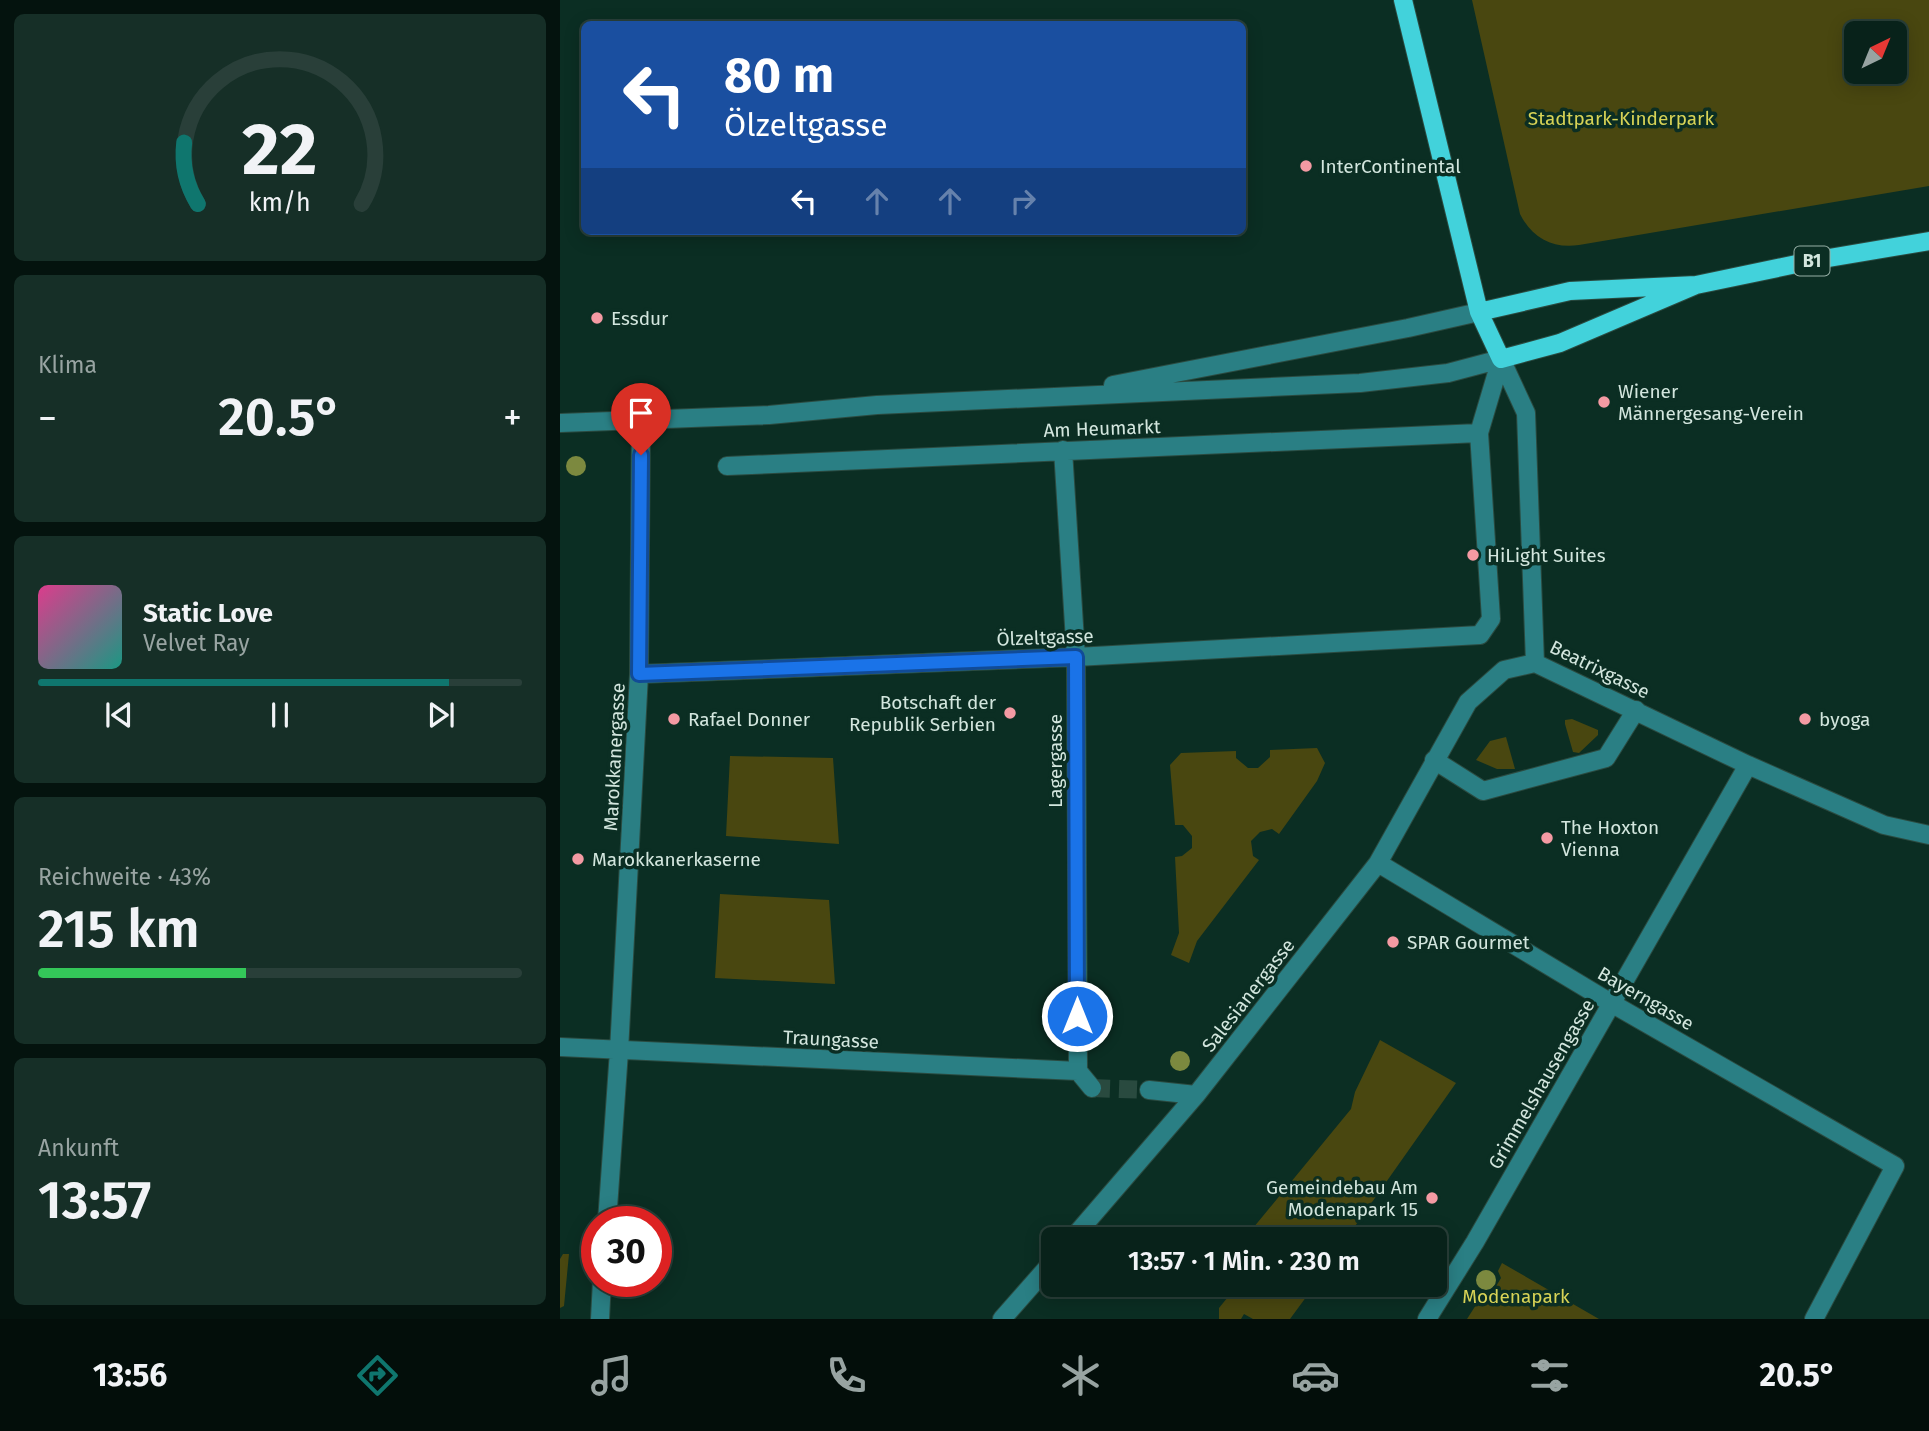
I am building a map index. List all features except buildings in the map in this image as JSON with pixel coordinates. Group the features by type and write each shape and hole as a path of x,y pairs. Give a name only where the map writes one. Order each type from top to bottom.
{"main road":[{"path":"1403,0 1479,312 1501,359"},
{"name":"Am Heumarkt","path":"1479,312 1570,291 1696,285 1811,261 1929,241"},
{"name":"Am Heumarkt","path":"1501,359 1560,343 1696,285"}],"street":[{"name":"Am Heumarkt","path":"1054,397 1479,312"},
{"name":"Am Heumarkt","path":"560,423 769,415 877,405 1388,381 1448,373 1501,359"},
{"path":"1479,433 1501,359"},
{"name":"Beatrixgasse","path":"1501,359 1525,413 1535,663 1748,765 1884,825 1929,835"},
{"name":"Marokkanergasse","path":"608,1206 639,674 641,420"},
{"name":"Am Heumarkt","path":"727,466 1479,433"},
{"name":"Ölzeltgasse","path":"639,674 1076,657 1480,635 1491,620 1479,433"},
{"name":"Lagergasse","path":"1063,450 1076,657 1078,1072"},
{"name":"Salesianergasse","path":"1082,1227 1196,1095 1378,863 1468,702 1504,670 1535,663"},
{"path":"1434,760 1483,791 1606,758 1636,710"},
{"name":"Grimmelshausengasse","path":"1427,1319 1475,1242 1748,765"},
{"name":"Bayerngasse","path":"1378,863 1611,1003 1895,1166 1814,1319"},
{"name":"Traungasse","path":"560,1047 1078,1072"},
{"path":"1078,1072 1092,1088"},
{"path":"1149,1090 1196,1095"},
{"path":"1002,1319 1041,1275"},
{"path":"600,1319 601,1297"}],"green space":[{"name":"Stadtpark-Kinderpark","path":"1472,0 1929,0 1929,186 1569,246 1544,240 1520,214"},
{"path":"1572,719 1598,730 1598,735 1579,753 1573,752 1565,724 1565,720"},
{"path":"1506,737 1515,769 1497,769 1476,760 1490,741"},
{"path":"1317,748 1325,763 1317,781 1279,834 1272,829 1260,832 1251,841 1253,856 1259,860 1197,941 1189,963 1171,955 1179,933 1175,857 1182,856 1192,848 1192,836 1183,825 1175,825 1170,765 1181,753 1236,751 1236,758 1248,768 1258,768 1270,757 1270,750"},
{"path":"730,756 833,758 839,844 726,836"},
{"path":"720,894 829,900 835,984 715,978"},
{"path":"1380,1040 1456,1083 1354,1227 1254,1227 1351,1109 1355,1092"},
{"path":"563,1254 569,1254 564,1306 560,1308 560,1259"},
{"name":"Modenapark","path":"1502,1263 1599,1319 1467,1319 1483,1294 1492,1293 1501,1278 1498,1271"},
{"path":"1228,1297 1306,1297 1290,1319 1253,1319 1244,1314 1241,1319 1219,1319 1219,1308"}],"tunnel":[{"path":"1092,1088 1149,1090"}],"place":[{"name":"InterContinental","path":"1306,166"},
{"name":"Essdur","path":"597,318"},
{"name":"Wiener Männergesang-Verein","path":"1604,402"},
{"name":"HiLight Suites","path":"1473,555"},
{"name":"Botschaft der Republik Serbien","path":"1010,713"},
{"name":"Rafael Donner","path":"674,719"},
{"name":"byoga","path":"1805,719"},
{"name":"The Hoxton Vienna","path":"1547,838"},
{"name":"Marokkanerkaserne","path":"578,859"},
{"name":"SPAR Gourmet","path":"1393,942"},
{"name":"Gemeindebau Am Modenapark 15","path":"1432,1198"}],"route":[{"path":"641,455 639,674 1076,657 1077,1016"}]}
